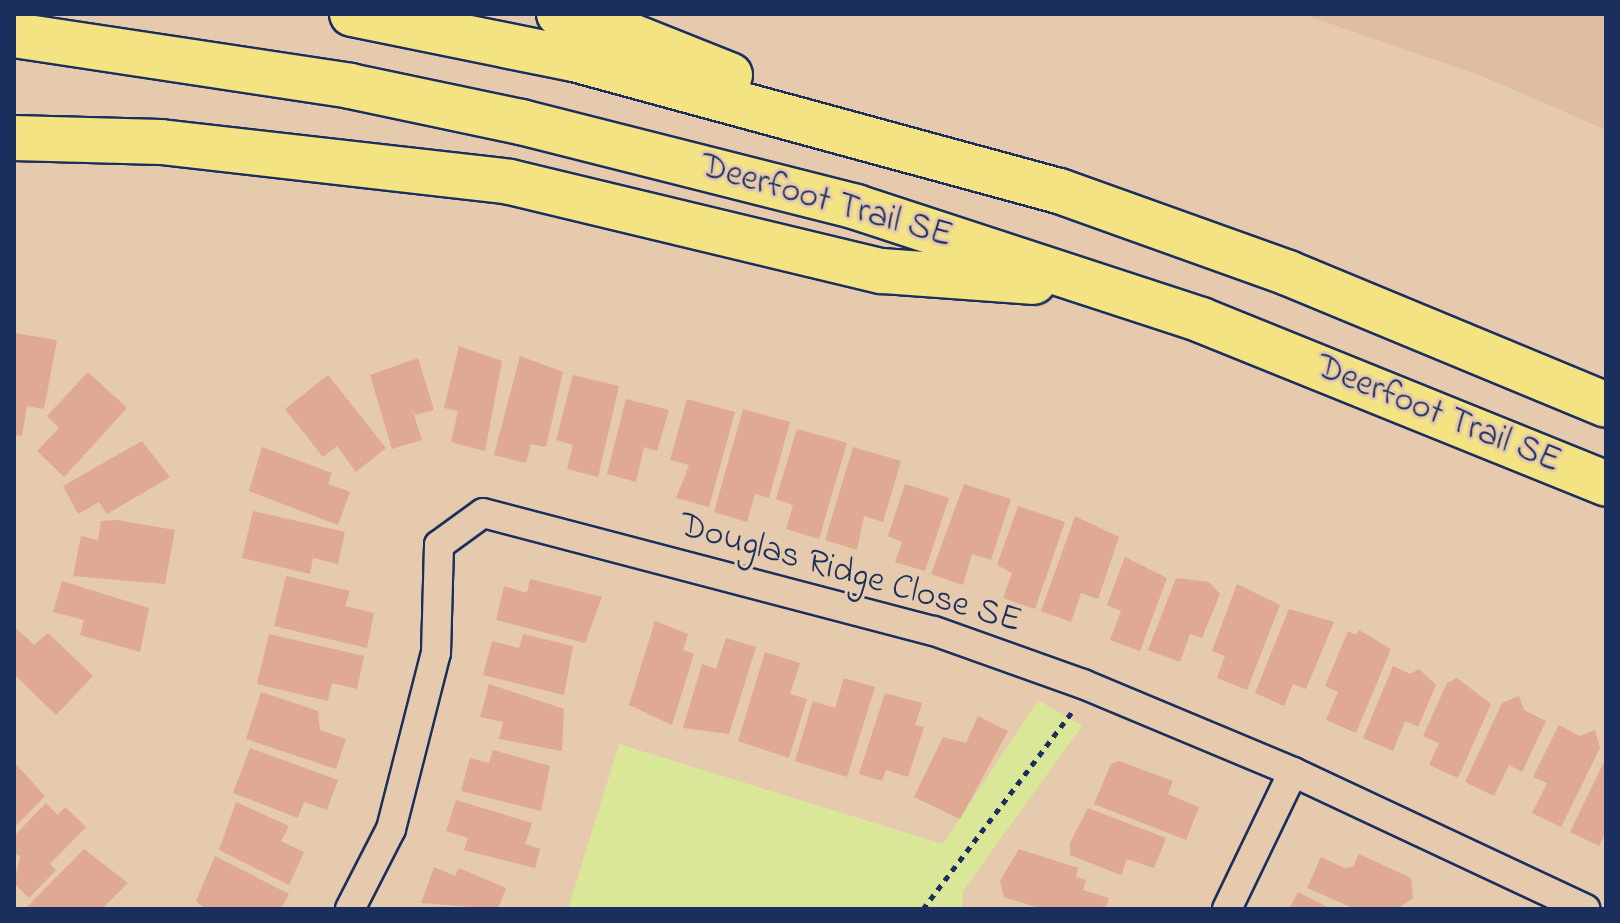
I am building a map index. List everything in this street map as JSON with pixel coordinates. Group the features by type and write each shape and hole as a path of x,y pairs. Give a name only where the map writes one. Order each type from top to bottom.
{"highway":[{"name":"Deerfoot Trail SE","path":"352,14 574,59 903,144 1059,191 1288,273 1606,405"},
{"path":"559,14 599,23 903,144"},
{"name":"Deerfoot Trail SE","path":"14,35 350,86 521,122 856,207 1105,288 1454,417 1606,484"},
{"path":"14,138 161,142 510,182 882,271 1105,288"}],"street":[{"name":"Douglas Ridge Close SE","path":"350,909 391,829 436,653 439,545 483,513 934,631 1083,684 1293,772 1585,909"},
{"path":"1227,909 1293,772"}],"path":[{"path":"923,909 1073,713 1083,684"}],"shaded area":[{"path":"1302,14 1606,14 1606,130 1482,76"}],"green space":[{"path":"1038,700 1082,726 963,891 962,909 568,909 619,744 943,844"}],"building":[{"path":"14,333 57,340 44,409 27,406 22,436 14,435"},
{"path":"459,346 502,361 485,451 451,442 458,411 444,408"},
{"path":"520,356 563,372 546,447 531,444 526,463 494,455"},
{"path":"418,358 434,410 415,415 411,406 422,440 392,449 370,375"},
{"path":"88,372 127,408 64,477 37,451 59,428 47,416"},
{"path":"328,375 386,448 356,472 337,446 323,457 285,409"},
{"path":"573,375 619,386 598,477 567,469 573,445 556,440"},
{"path":"626,399 669,410 657,451 644,447 636,482 607,474"},
{"path":"687,399 735,412 709,507 676,498 689,465 670,460"},
{"path":"743,409 790,422 769,498 755,494 747,522 714,512"},
{"path":"797,429 847,443 819,539 786,529 793,505 776,499"},
{"path":"142,441 170,477 107,514 99,502 78,514 63,486"},
{"path":"262,447 332,473 328,484 350,492 338,525 249,491"},
{"path":"853,447 901,461 883,522 864,516 857,550 825,540"},
{"path":"905,484 949,498 925,571 895,562 902,542 888,536"},
{"path":"964,484 1011,499 991,560 972,554 963,585 931,574"},
{"path":"1018,506 1065,522 1035,609 1003,598 1012,573 997,565"},
{"path":"253,511 345,532 338,564 313,558 310,574 242,558"},
{"path":"1075,516 1119,537 1098,599 1081,593 1071,622 1041,611"},
{"path":"117,520 175,530 165,584 73,576 81,536 98,540 101,521"},
{"path":"1125,557 1167,578 1140,651 1110,640 1121,611 1107,605"},
{"path":"286,576 350,591 345,606 374,613 367,648 274,626"},
{"path":"1176,578 1209,582 1220,594 1202,638 1190,634 1180,662 1148,650"},
{"path":"530,579 602,597 585,643 496,620 504,586 527,593"},
{"path":"62,581 149,608 140,652 80,635 84,620 53,612"},
{"path":"1237,584 1280,605 1247,690 1217,678 1225,656 1212,651"},
{"path":"1289,609 1334,622 1306,689 1293,684 1284,706 1255,693"},
{"path":"655,621 688,634 683,650 694,654 672,725 629,705"},
{"path":"14,626 34,645 48,633 93,676 56,715 14,674"},
{"path":"1359,630 1391,649 1356,733 1326,720 1338,692 1325,686 1348,631 1356,635"},
{"path":"269,634 364,656 357,689 332,683 328,701 257,684"},
{"path":"523,634 573,646 564,695 483,675 492,641 519,648"},
{"path":"726,638 756,647 729,734 683,728 702,664 716,669"},
{"path":"765,652 800,663 790,694 807,699 789,758 738,741"},
{"path":"1393,666 1410,674 1419,669 1436,685 1418,727 1405,721 1393,751 1363,738"},
{"path":"844,678 875,687 847,777 795,761 813,701 835,708"},
{"path":"1457,678 1491,704 1458,778 1429,765 1439,743 1423,736 1447,683"},
{"path":"489,684 564,709 562,751 499,739 503,722 480,717"},
{"path":"261,692 318,711 320,730 346,739 336,769 246,739"},
{"path":"885,693 922,703 915,725 924,727 908,777 886,770 882,781 859,774"},
{"path":"1519,696 1524,710 1546,721 1522,772 1509,765 1494,796 1465,782 1502,703"},
{"path":"978,716 1008,731 960,819 914,797 943,737 966,743"},
{"path":"1559,725 1580,736 1595,730 1600,748 1561,827 1532,813 1547,783 1533,777"},
{"path":"250,748 338,780 327,810 304,802 298,818 233,793"},
{"path":"493,750 550,766 541,811 461,791 470,758 489,763"},
{"path":"1119,761 1173,781 1168,794 1199,807 1186,840 1094,804 1111,764"},
{"path":"14,762 45,796 14,828"},
{"path":"1604,762 1606,832 1599,846 1570,832"},
{"path":"456,800 532,823 525,844 540,849 535,868 464,850 468,838 446,831"},
{"path":"236,802 289,826 281,841 304,852 289,885 219,850"},
{"path":"46,803 58,815 65,807 86,827 50,864 56,870 29,898 14,883 20,856 14,853 14,836"},
{"path":"1088,808 1166,838 1154,868 1127,859 1121,875 1070,855 1070,843"},
{"path":"84,849 128,883 102,909 25,909"},
{"path":"1019,849 1078,868 1076,877 1086,880 1083,890 1109,898 1105,909 1042,909 1004,897 1000,881"},
{"path":"1359,854 1411,878 1413,898 1397,909 1355,909 1307,888 1321,857 1345,868 1353,867"},
{"path":"215,856 289,894 281,909 205,909 196,901"},
{"path":"434,867 455,876 459,868 506,888 498,909 421,903"},
{"path":"1298,892 1331,909 1289,909"}]}
